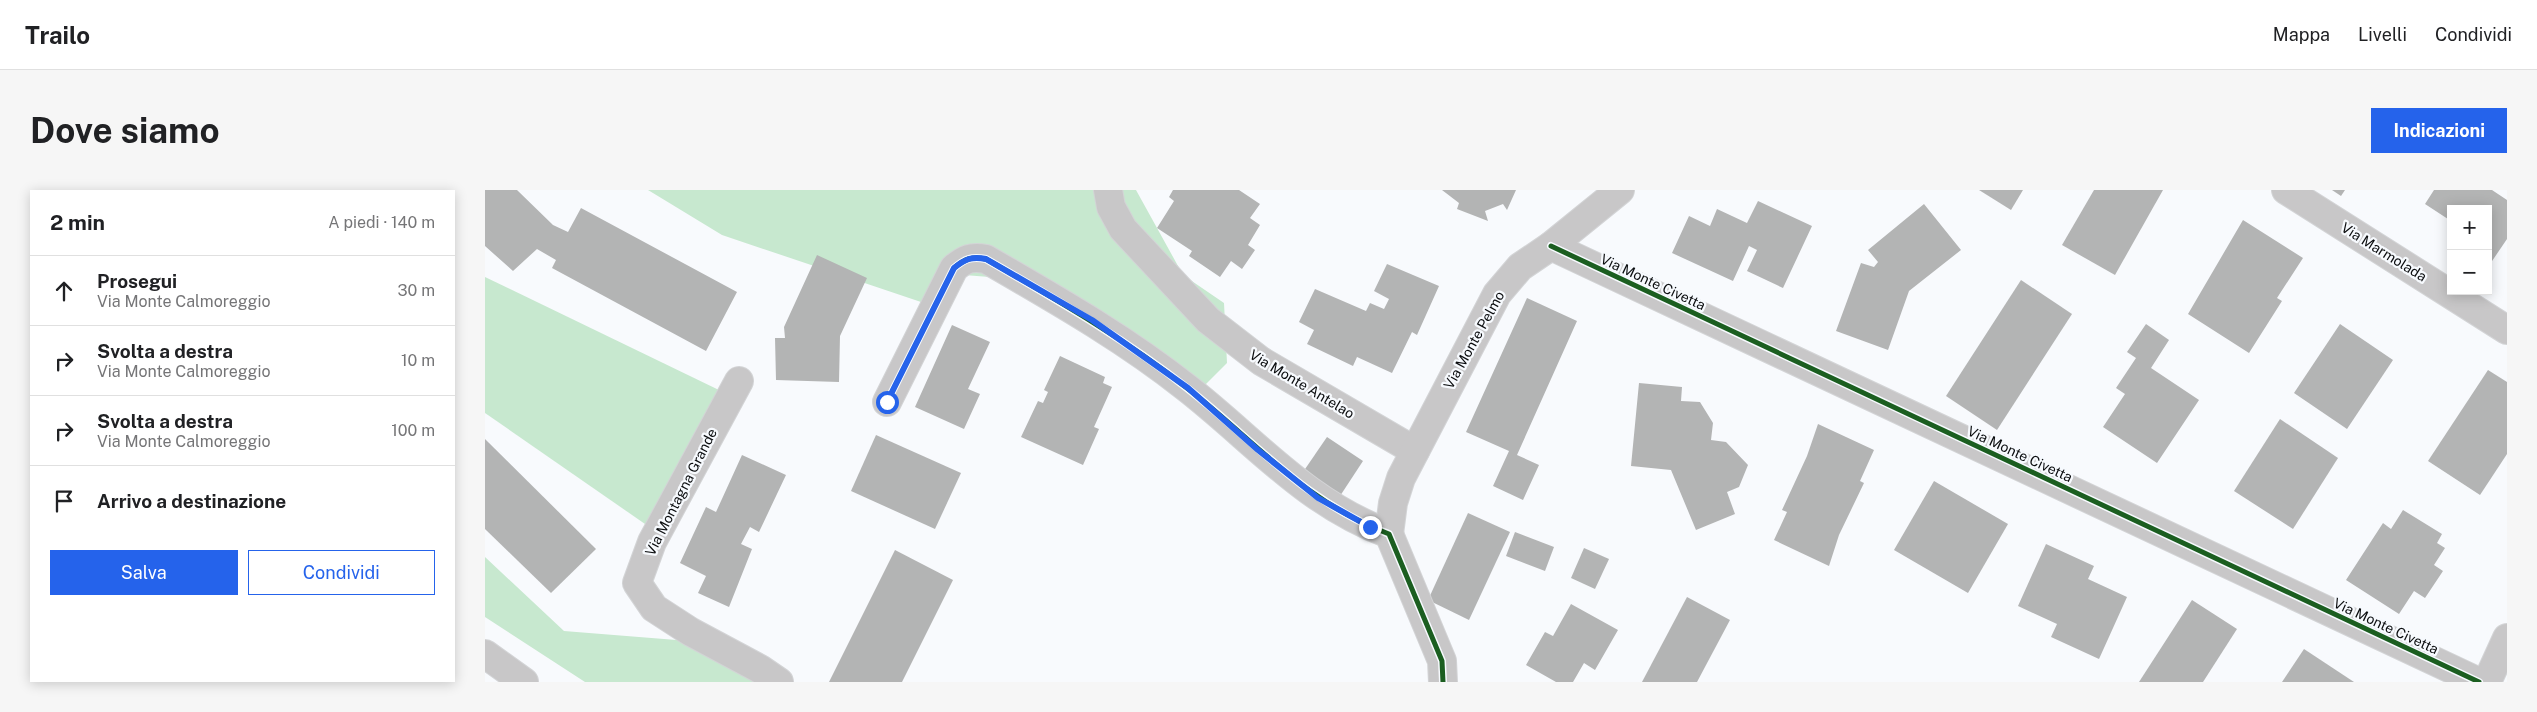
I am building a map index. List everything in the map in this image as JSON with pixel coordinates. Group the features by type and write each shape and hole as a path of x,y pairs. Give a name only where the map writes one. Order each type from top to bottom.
{"street":[{"name":"Via Monte Antelao","path":"1108,190 1111,207 1123,229 1208,320 1261,361 1415,451"},
{"name":"Via Monte Pelmo","path":"1389,534 1393,503 1401,478 1497,294 1520,267 1551,246 1620,190"},
{"name":"Via Marmolada","path":"2286,190 2507,330"},
{"name":"Via Monte Civetta","path":"1551,246 2479,682"},
{"path":"887,402 954,268 965,259 975,257 986,259 1092,320 1180,382 1258,450 1318,498 1352,518 1389,534 1442,661 1443,682"},
{"name":"Via Montagna Grande","path":"739,381 652,542 637,583 655,608 691,632 760,669 779,682"},
{"path":"2487,682 2507,638"},
{"path":"485,654 524,682"}],"green space":[{"path":"648,190 1136,190 1183,275 1224,303 1227,363 1206,384 1175,382 1015,279 964,275 952,294 921,302 722,235"},
{"path":"485,277 721,391 658,533 485,413"},
{"path":"485,557 564,631 689,641 701,622 760,657 776,682 585,682 485,617"}],"building":[{"path":"485,190 517,190 553,225 568,232 581,208 737,292 706,351 552,268 556,260 537,249 513,271 485,246"},
{"path":"1173,190 1239,190 1260,204 1250,218 1260,225 1248,245 1255,250 1242,269 1231,261 1220,277 1189,256 1192,251 1157,228 1174,201 1169,197"},
{"path":"1442,190 1516,190 1507,210 1503,204 1485,211 1488,221 1457,209 1459,203"},
{"path":"1979,190 2023,190 2011,210"},
{"path":"2094,190 2163,190 2115,275 2062,245"},
{"path":"2332,190 2345,190 2341,196"},
{"path":"2434,190 2492,190 2507,200 2507,239 2492,261 2492,205 2447,205 2447,218 2425,204"},
{"path":"1758,201 1812,226 1783,288 1747,271 1757,250 1749,246 1733,281 1672,253 1689,216 1710,226 1717,209 1747,223"},
{"path":"1924,204 1961,250 1909,291 1888,350 1836,331 1861,263 1874,267 1878,262 1868,250"},
{"path":"2243,220 2303,258 2277,298 2282,301 2249,353 2188,314"},
{"path":"817,255 867,278 840,336 839,382 776,380 775,338 785,338 784,327"},
{"path":"1387,264 1439,286 1417,335 1412,332 1392,373 1357,357 1353,366 1307,344 1314,330 1299,322 1315,289 1366,311 1370,303 1384,309 1389,299 1374,291"},
{"path":"2021,280 2072,314 1997,430 1946,396"},
{"path":"1527,298 1577,321 1517,455 1539,465 1523,500 1493,486 1509,451 1466,432"},
{"path":"2146,324 2169,340 2151,368 2199,400 2157,463 2103,427 2125,394 2116,388 2136,358 2127,352"},
{"path":"2340,324 2393,360 2347,429 2294,393"},
{"path":"952,325 990,342 968,389 980,394 964,429 915,407"},
{"path":"1060,356 1105,377 1103,383 1112,387 1094,427 1099,429 1083,465 1021,437 1038,401 1043,403 1048,392 1044,390"},
{"path":"2488,370 2507,382 2507,454 2480,495 2428,461"},
{"path":"1639,383 1682,387 1681,401 1700,402 1713,423 1711,440 1726,442 1748,465 1739,487 1727,492 1735,514 1696,530 1671,470 1631,466"},
{"path":"2280,419 2338,458 2293,529 2234,491"},
{"path":"1818,424 1874,450 1860,481 1864,483 1839,535 1829,566 1774,540 1787,512 1782,510 1807,456"},
{"path":"876,435 961,473 935,529 851,491"},
{"path":"1327,437 1363,461 1340,496 1303,472"},
{"path":"485,439 596,549 551,593 485,529"},
{"path":"742,455 786,475 759,532 750,527 741,544 752,549 729,607 698,593 706,576 680,563 706,507 716,512"},
{"path":"1934,481 2008,524 1968,593 1894,550"},
{"path":"2403,510 2442,534 2437,543 2445,548 2434,565 2443,571 2425,598 2414,591 2399,614 2346,580 2383,523 2391,529"},
{"path":"1468,513 1510,532 1469,620 1428,600"},
{"path":"1515,532 1554,547 1545,571 1506,556"},
{"path":"2046,544 2094,566 2088,579 2127,597 2099,659 2051,637 2057,624 2018,606"},
{"path":"1584,548 1609,559 1595,589 1571,578"},
{"path":"895,550 953,580 902,682 829,682"},
{"path":"1687,597 1730,620 1697,682 1642,682"},
{"path":"2192,600 2237,629 2203,682 2139,682"},
{"path":"1571,604 1618,630 1595,670 1584,663 1573,682 1556,682 1526,665 1545,632 1553,636"},
{"path":"2304,649 2354,682 2282,682"}],"cycle path":[{"path":"1551,246 2479,682"},
{"path":"887,402 954,268 969,259 986,259 1139,352 1212,408 1306,488 1359,521 1389,534 1442,661 1443,682"}],"route":[{"path":"887,402 954,268 965,259 975,257 986,259 1092,320 1188,388 1258,450 1318,498 1370,527"}]}
